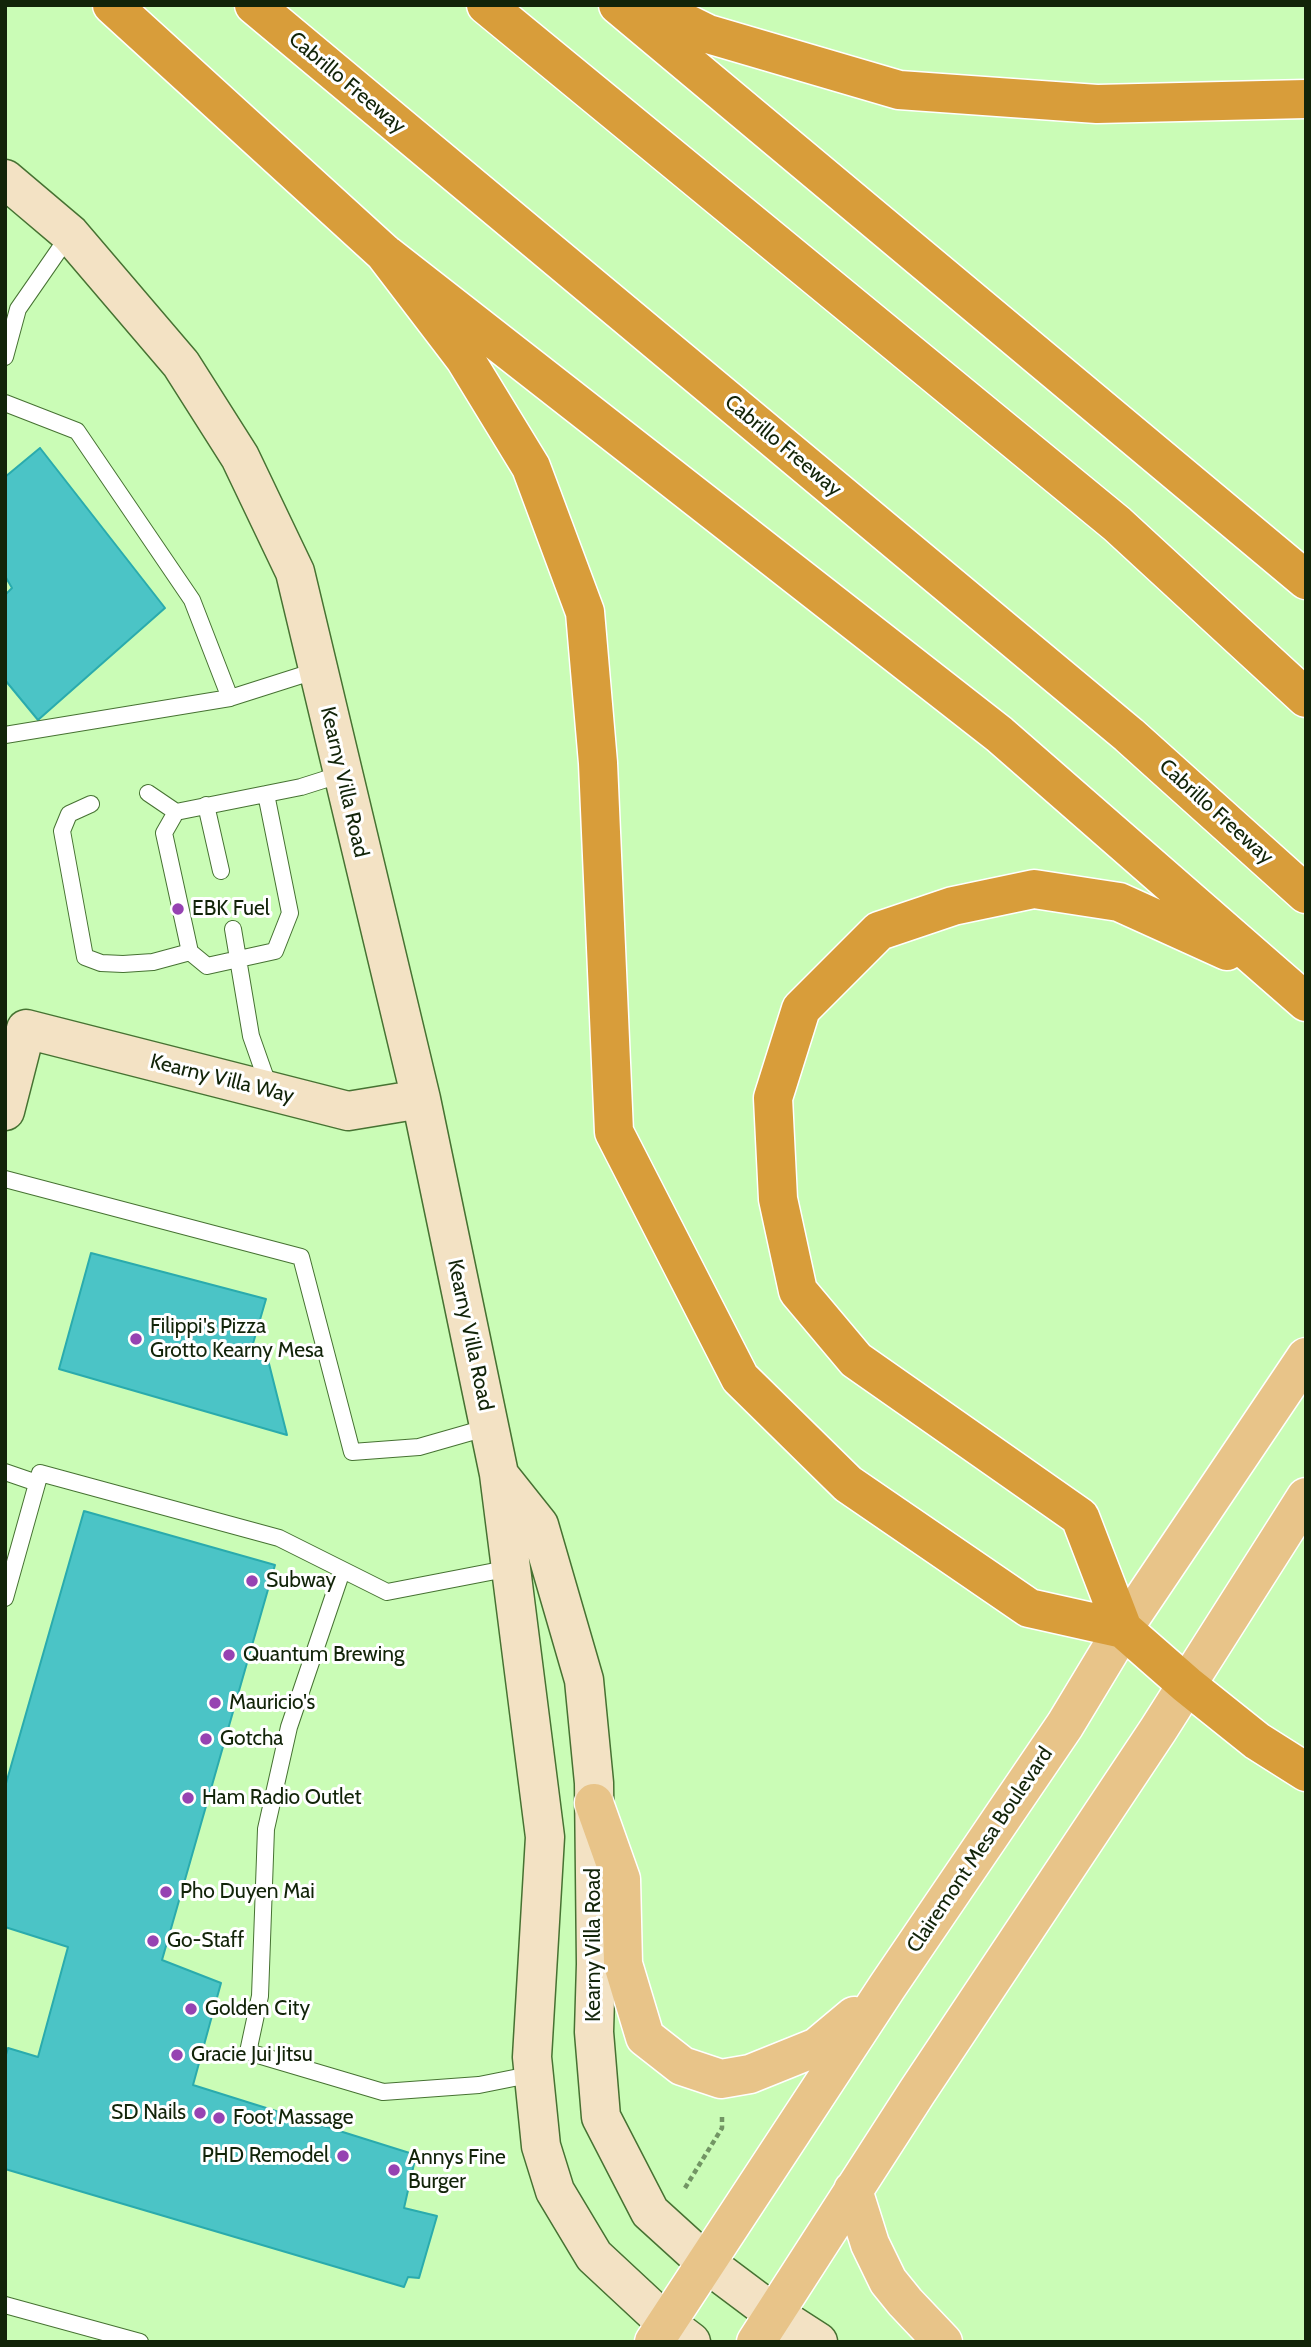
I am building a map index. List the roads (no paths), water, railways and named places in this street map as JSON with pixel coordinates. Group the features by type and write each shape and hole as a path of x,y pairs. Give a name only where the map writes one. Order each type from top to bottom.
{"highway":[{"path":"113,5 384,253 999,734 1306,1002"},
{"name":"Cabrillo Freeway","path":"254,5 1129,735 1306,894"},
{"path":"486,5 1116,524 1306,698"},
{"path":"618,5 1306,580"},
{"path":"649,5 708,34 899,90 1097,104 1306,99"},
{"path":"384,253 465,359 531,467 585,612 598,763 614,1132 740,1378 848,1484 1029,1608 1123,1629"},
{"path":"1264,968 1119,902 1034,889 953,906 879,931 800,1009 773,1098 778,1199 798,1290 856,1360 1080,1517 1123,1629 1257,1741 1306,1772"}],"main road":[{"name":"Kearny Villa Road","path":"6,180 70,234 181,364 240,457 295,572 421,1099 499,1474 545,1837 532,2057 541,2146 555,2191 594,2256 670,2336"},
{"name":"Kearny Villa Way","path":"5,1111 26,1029 348,1111 421,1099"},
{"name":"Clairemont Mesa Boulevard","path":"670,2336 705,2262 1065,1725 1123,1629 1306,1357"},
{"name":"Kearny Villa Road","path":"499,1474 539,1525 584,1681 594,1802 594,2032 601,2117 650,2212 705,2262 764,2328 818,2342"},
{"path":"764,2328 1187,1685 1306,1497"},
{"path":"594,1802 621,1879 623,1965 645,2037 682,2066 721,2079 750,2074 817,2047 887,1987"},
{"path":"853,2190 870,2244 888,2281 943,2342"}],"lane":[{"path":"5,357 18,309 70,234"},
{"path":"5,403 77,431 192,600 230,698"},
{"path":"5,735 230,698 318,670"},
{"path":"266,794 290,913 275,951 207,966 190,952 164,833 176,812 300,787 342,774"},
{"path":"148,793 176,812"},
{"path":"91,804 69,814 62,831 85,957 100,963 123,964 153,962 190,952"},
{"path":"206,805 221,871"},
{"path":"233,929 251,1036 271,1092"},
{"path":"5,1179 301,1257 352,1452 419,1447 489,1427"},
{"path":"5,1472 37,1483"},
{"path":"5,1598 40,1473 279,1538 387,1592 511,1569"},
{"path":"342,1571 289,1727 266,1829 260,1996 248,2052 383,2092 469,2087 534,2074"},
{"path":"5,2305 140,2342"}],"place":[{"name":"EBK Fuel","path":"178,909"},
{"name":"Filippi's Pizza Grotto Kearny Mesa","path":"136,1339"},
{"name":"Subway","path":"252,1581"},
{"name":"Quantum Brewing","path":"229,1655"},
{"name":"Mauricio's","path":"215,1703"},
{"name":"Gotcha","path":"206,1739"},
{"name":"Ham Radio Outlet","path":"188,1798"},
{"name":"Pho Duyen Mai","path":"166,1892"},
{"name":"Go-Staff","path":"153,1941"},
{"name":"Golden City","path":"191,2009"},
{"name":"Gracie Jui Jitsu","path":"177,2055"},
{"name":"SD Nails","path":"200,2113"},
{"name":"Foot Massage","path":"219,2118"},
{"name":"PHD Remodel","path":"343,2156"},
{"name":"Annys Fine Burger","path":"394,2170"}]}
